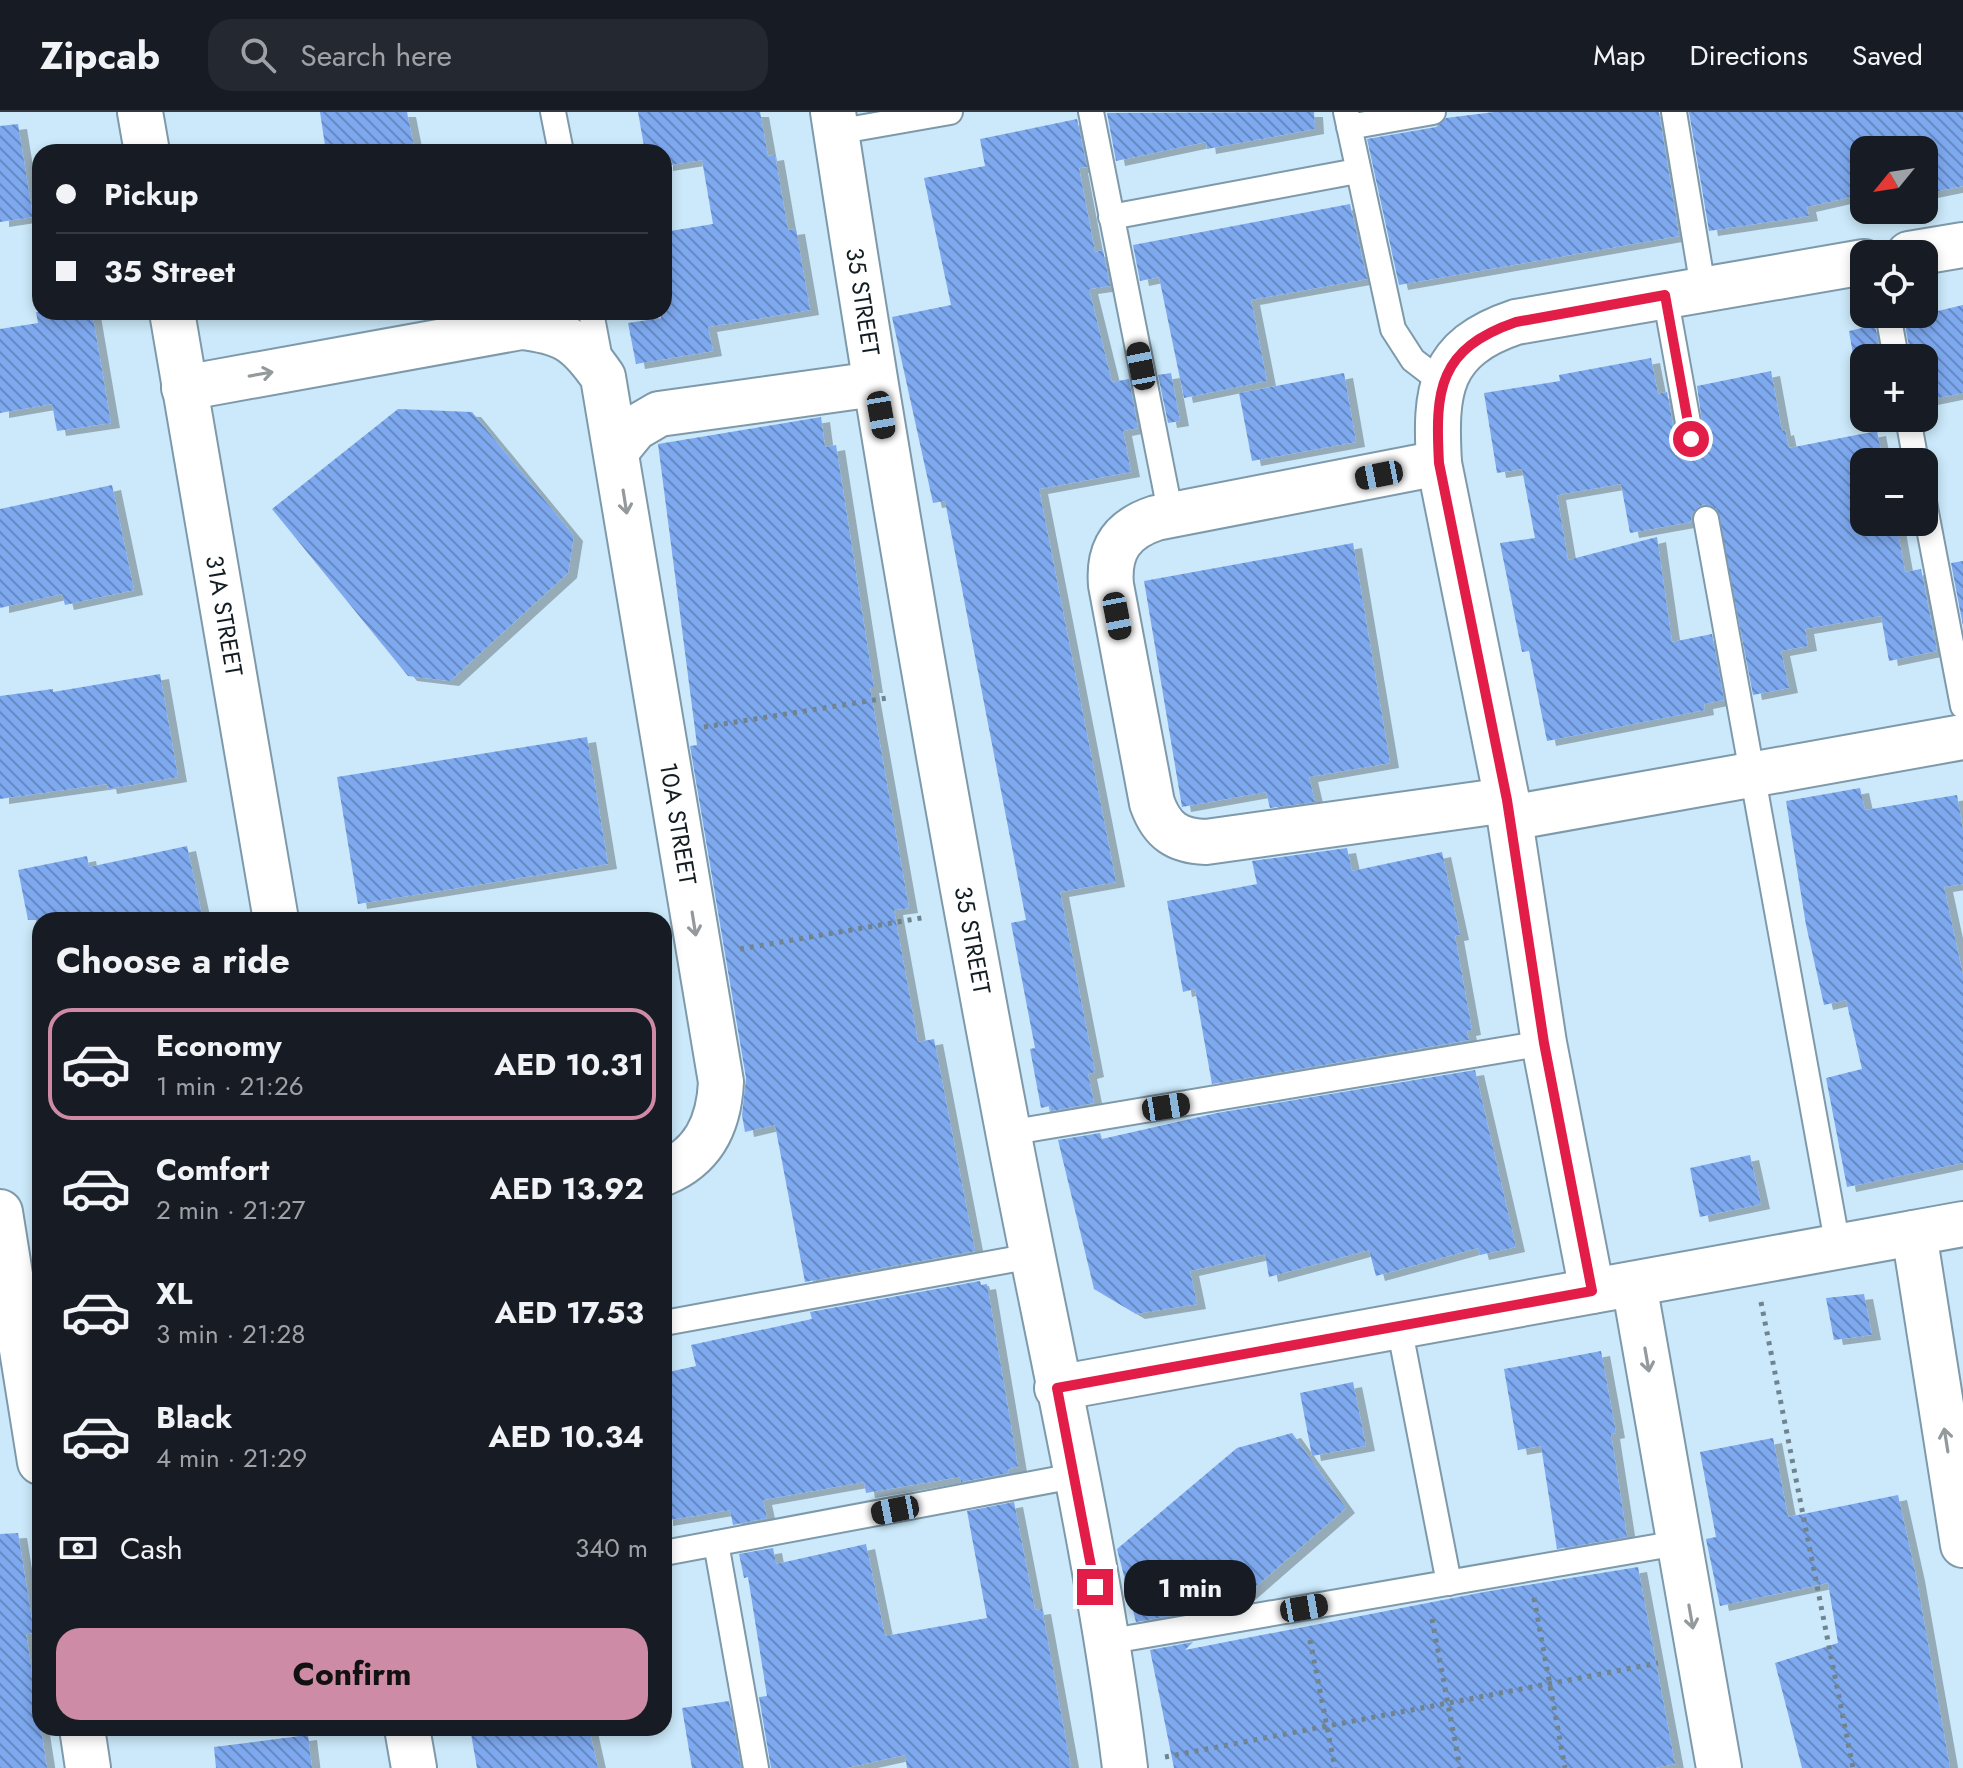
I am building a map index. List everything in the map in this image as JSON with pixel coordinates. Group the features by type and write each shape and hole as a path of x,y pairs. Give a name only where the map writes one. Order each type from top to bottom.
{"street":[{"path":"140,112 146,144"},
{"name":"35 STREET","path":"834,122 875,384 968,910 1106,1642 1125,1766"},
{"path":"1938,249 1963,245"},
{"path":"1719,1768 1678,1543 1613,1287 1544,1043 1508,809 1439,463 1436,407 1443,383 1454,362 1492,330 1516,322 1850,264"},
{"name":"31A STREET","path":"173,320 275,912"},
{"name":"10A STREET","path":"184,388 521,327 553,330 583,348 603,377 721,1082 719,1110 709,1137 691,1158 672,1169"},
{"path":"617,450 635,428 659,414 875,384"},
{"path":"1439,463 1171,516 1139,524 1124,534 1113,550 1110,567 1152,803 1158,820 1171,834 1187,841 1206,842 1508,809 1751,775 1963,737"},
{"path":"0,1212 24,1263 32,1362"},
{"path":"1057,1388 1963,1224"},
{"path":"1914,1233 1963,1545"},
{"path":"83,1736 88,1768"},
{"path":"408,1736 414,1768"}],"lane":[{"path":"553,112 559,144"},
{"path":"834,122 950,112"},
{"path":"1091,112 1171,516"},
{"path":"1433,112 1348,120 1393,329 1413,360 1443,383"},
{"path":"1674,112 1691,439"},
{"path":"1111,217 1357,171"},
{"path":"592,320 603,377"},
{"path":"1706,519 1838,1247"},
{"path":"1930,536 1963,706"},
{"path":"1008,1133 1544,1043"},
{"path":"672,1322 1032,1256"},
{"path":"1399,1326 1438,1585"},
{"path":"672,1551 1074,1476"},
{"path":"716,1543 756,1768"},
{"path":"1106,1642 1678,1543"}],"path":[{"path":"663,733 930,692"},
{"path":"700,956 968,910"},
{"path":"1753,1262 1853,1768"},
{"path":"1529,1569 1565,1768"},
{"path":"1438,1585 1448,1703 1460,1768"},
{"path":"1304,1608 1335,1768"},
{"path":"1125,1766 1698,1656"}],"building":[{"path":"320,112 407,112 413,144 325,144"},
{"path":"638,112 760,112 768,156 775,155 788,230 796,229 810,310 708,327 713,351 636,364 628,323 672,320 672,231 713,224 702,160 672,165 672,144 644,144"},
{"path":"1314,112 1315,129 1207,149 1206,142 1116,161 1107,113"},
{"path":"1494,112 1659,112 1679,236 1399,285 1367,139 1436,127 1446,118"},
{"path":"1689,112 1963,112 1963,186 1938,191 1938,136 1850,136 1850,197 1807,207 1809,216 1709,231"},
{"path":"1077,119 1087,167 1079,168 1095,252 1103,250 1110,286 1089,289 1112,382 1129,379 1138,428 1123,431 1131,472 1039,489 1116,882 1060,892 1095,1072 1088,1074 1094,1103 1051,1111 1050,1106 1041,1108 1030,1049 1035,1048 1011,923 1026,920 945,501 933,503 892,317 951,305 924,178 985,166 980,139"},
{"path":"18,124 32,217 0,222 0,126"},
{"path":"1350,204 1367,279 1251,300 1267,381 1184,398 1159,277 1140,281 1133,245"},
{"path":"1963,305 1963,393 1938,398 1938,344 1908,344 1906,328 1938,328 1938,311"},
{"path":"37,320 93,320 111,423 57,431 52,404 0,413 0,329 38,323"},
{"path":"1876,328 1878,344 1851,344 1849,331"},
{"path":"1651,358 1658,394 1667,392 1676,442 1687,453 1700,451 1705,443 1697,386 1771,371 1782,431 1785,430 1789,448 1877,432 1880,448 1850,448 1850,536 1899,536 1905,572 1921,569 1937,651 1889,661 1881,616 1805,629 1808,646 1781,651 1789,688 1753,695 1717,509 1703,504 1692,513 1691,522 1630,533 1621,484 1557,495 1568,560 1657,537 1672,642 1712,634 1724,700 1704,704 1705,710 1547,741 1529,651 1522,652 1500,543 1535,538 1522,469 1497,473 1484,393 1560,381 1559,375"},
{"path":"1171,373 1180,421 1168,423 1158,375"},
{"path":"1344,373 1356,442 1252,461 1239,393"},
{"path":"398,409 472,412 574,536 568,573 450,681 408,676 272,509"},
{"path":"821,417 825,447 836,445 874,688 870,688 909,908 894,910 918,1042 934,1039 975,1251 805,1282 775,1125 745,1132 742,1115 746,1078 690,746 697,745 658,444"},
{"path":"112,485 134,590 65,605 62,594 0,608 0,509"},
{"path":"1353,543 1390,763 1309,777 1315,802 1270,808 1266,792 1182,807 1144,581"},
{"path":"1963,561 1963,626 1951,563"},
{"path":"160,674 178,777 108,789 107,784 0,799 0,696 53,689 53,692"},
{"path":"587,737 608,864 358,904 337,777"},
{"path":"1860,788 1865,810 1957,795 1963,830 1963,884 1944,887 1963,975 1963,1163 1847,1187 1826,1078 1862,1069 1846,1000 1824,1005 1806,925 1786,801"},
{"path":"187,846 201,912 32,912 32,920 28,920 18,870 87,856 89,867"},
{"path":"1347,848 1352,871 1442,852 1460,935 1455,936 1472,1030 1467,1031 1469,1040 1212,1084 1195,989 1183,992 1167,901 1257,884 1252,861"},
{"path":"1475,1070 1516,1247 1480,1255 1478,1248 1376,1276 1369,1250 1269,1277 1265,1254 1190,1271 1197,1304 1136,1314 1094,1289 1058,1140 1100,1133 1102,1139 1217,1113"},
{"path":"1750,1155 1761,1204 1700,1217 1690,1168"},
{"path":"980,1281 981,1285 987,1284 1018,1467 1008,1469 1009,1473 961,1482 960,1477 866,1493 864,1482 763,1500 767,1518 733,1525 730,1510 672,1520 672,1371 696,1366 691,1345 812,1319 810,1312"},
{"path":"1864,1294 1872,1335 1834,1340 1826,1298"},
{"path":"1601,1351 1616,1433 1611,1434 1627,1537 1557,1549 1541,1446 1518,1450 1504,1369"},
{"path":"1353,1382 1366,1446 1312,1456 1300,1393"},
{"path":"1292,1433 1346,1508 1236,1604 1136,1622 1117,1549 1237,1448"},
{"path":"1773,1438 1788,1517 1898,1495 1916,1576 1950,1768 1802,1768 1775,1663 1838,1643 1828,1583 1720,1606 1706,1539 1716,1537 1700,1452"},
{"path":"1014,1502 1035,1610 1042,1609 1071,1768 907,1768 905,1755 846,1768 771,1768 759,1697 767,1696 748,1577 744,1578 739,1554 773,1548 776,1564 866,1544 885,1636 987,1618 967,1511"},
{"path":"18,1533 32,1620 32,1633 26,1634 32,1672 32,1736 42,1736 47,1768 0,1768 0,1534"},
{"path":"1638,1567 1675,1764 1654,1768 1174,1768 1150,1650 1193,1642 1185,1650 1484,1592"},
{"path":"729,1701 741,1768 692,1768 682,1708"},
{"path":"308,1736 312,1768 216,1768 214,1747"},
{"path":"471,1736 591,1736 598,1768 477,1768"}],"route":[{"path":"1095,1587 1057,1388 1592,1291 1544,1043 1507,800 1439,463 1436,407 1443,383 1454,362 1492,330 1516,322 1665,295 1691,439"}]}
